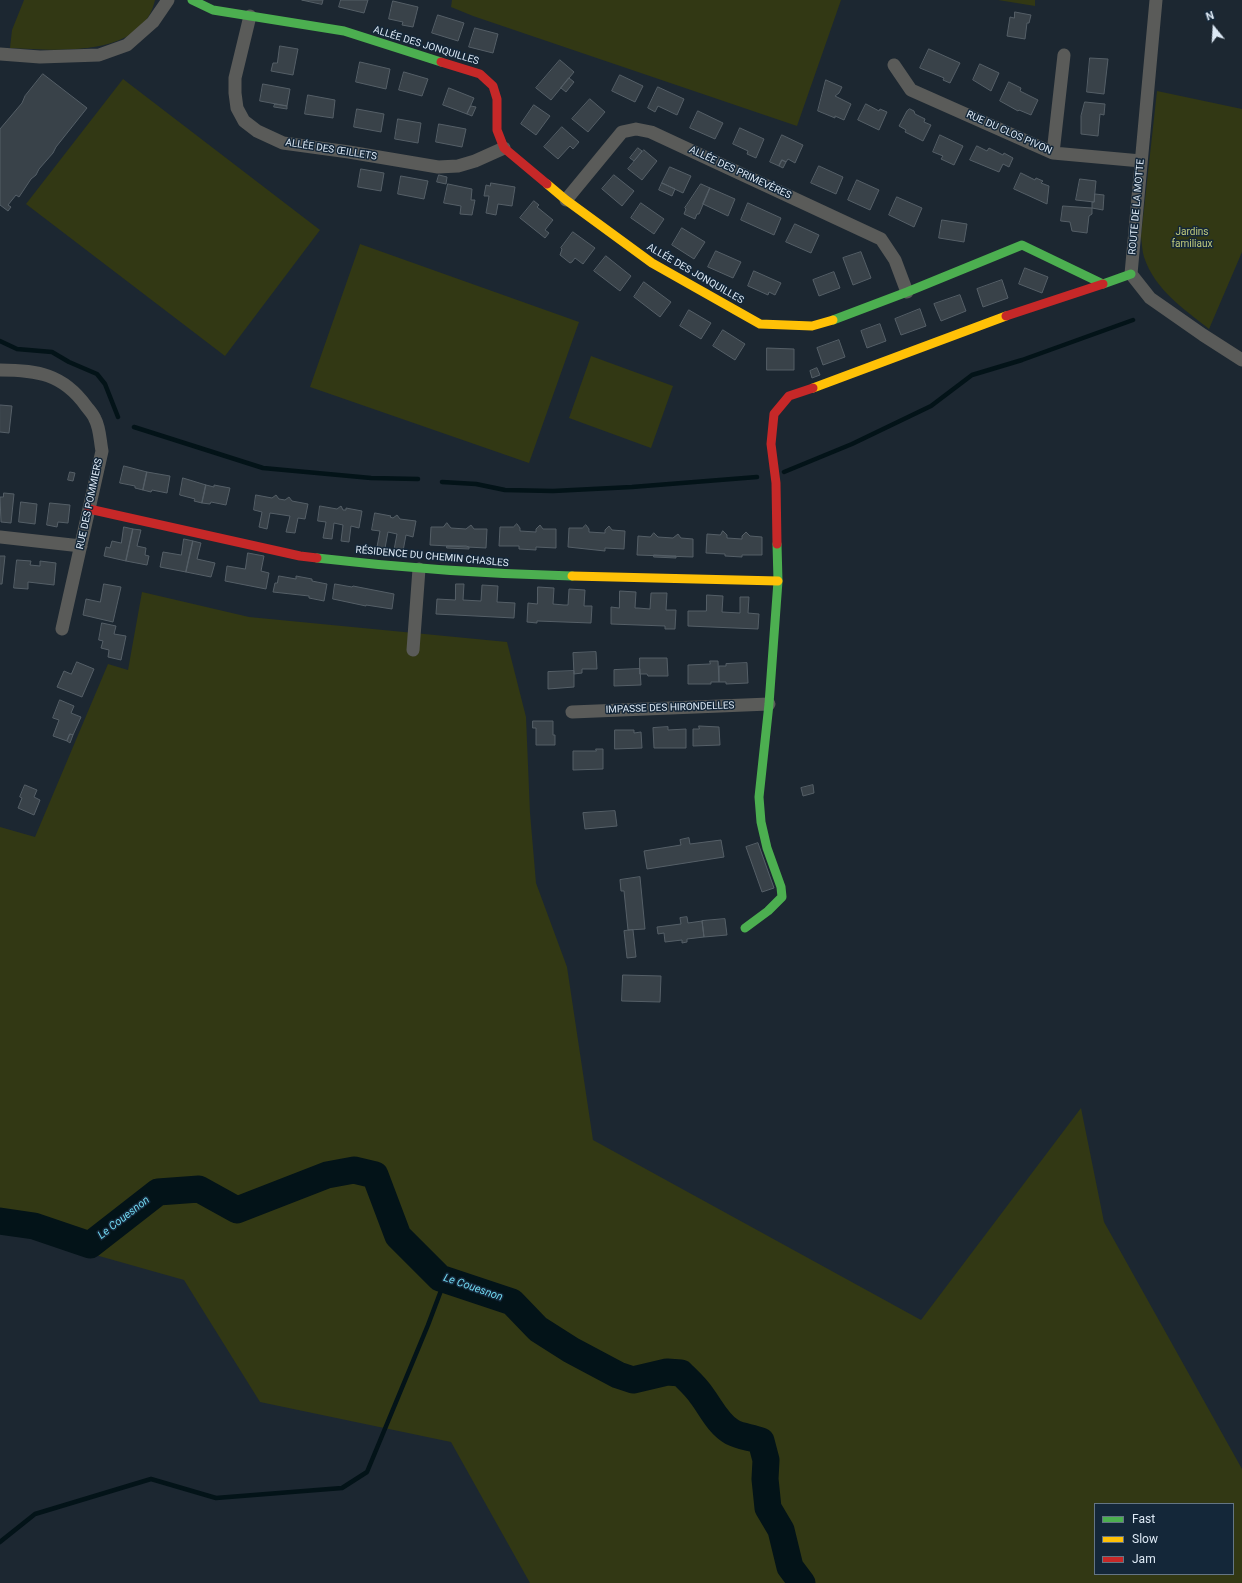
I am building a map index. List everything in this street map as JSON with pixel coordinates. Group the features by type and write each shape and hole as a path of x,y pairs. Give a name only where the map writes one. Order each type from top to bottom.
{"street":[{"path":"0,54 40,57 99,55 127,45 153,22 168,0"},
{"name":"ALLÉE DES JONQUILLES","path":"192,0 214,10 344,31 480,74 493,86 497,99 497,130 504,148 566,200 652,263 760,324 812,326 844,316 907,292 1022,245 1103,284"},
{"name":"ROUTE DE LA MOTTE","path":"1131,274 1156,0"},
{"name":"ALLÉE DES ŒILLETS","path":"250,16 235,78 237,108 244,121 257,131 283,143 349,152 438,167 464,165 504,148"},
{"path":"1053,153 1064,55"},
{"name":"RUE DU CLOS PIVON","path":"894,65 911,90 1053,153 1141,161"},
{"name":"ALLÉE DES PRIMEVÈRES","path":"566,200 622,132 636,129 650,132 881,239 895,260 907,292"},
{"path":"745,928 782,897 761,822 759,797 769,704 778,581 776,483 771,444 774,414 789,396 998,319 1131,274 1150,298 1203,336 1242,360"},
{"name":"RUE DES POMMIERS","path":"0,370 25,370 57,379 78,395 95,419 102,452 62,629"},
{"name":"RÉSIDENCE DU CHEMIN CHASLES","path":"89,509 300,556 394,567 513,575 778,581"},
{"path":"0,537 81,546"},
{"path":"412,650 419,569"},
{"name":"IMPASSE DES HIRONDELLES","path":"572,712 769,704"}],"green space":[{"path":"24,0 155,0 147,19 133,33 115,42 94,47 72,49 50,50 10,48 12,30"},
{"path":"452,0 841,0 797,126 473,16 451,7"},
{"path":"998,0 1035,0 1035,6"},
{"path":"123,79 320,230 225,356 26,204"},
{"name":"Jardins familiaux","path":"1157,91 1242,109 1242,252 1209,329 1171,298 1155,279 1143,255 1141,236"},
{"path":"360,244 579,322 529,463 310,387"},
{"path":"591,356 673,386 651,448 569,418"},
{"path":"142,592 249,617 507,642 526,717 530,813 536,883 567,967 593,1140 921,1320 1081,1108 1104,1222 1242,1469 1242,1583 530,1583 451,1442 260,1402 184,1280 0,1228 0,827 35,837 108,664 128,670"}],"building":[{"path":"302,0 323,0 322,4"},
{"path":"341,0 368,0 364,13 339,7"},
{"path":"393,1 418,7 413,27 402,25 403,22 389,19"},
{"path":"1015,12 1031,15 1029,23 1027,23 1025,39 1007,36 1010,17 1014,18"},
{"path":"438,15 464,23 458,41 432,33"},
{"path":"475,28 498,34 493,53 469,47"},
{"path":"280,46 298,49 293,75 271,71 273,63 277,63"},
{"path":"929,49 960,63 950,83 943,80 944,78 920,68"},
{"path":"1090,58 1108,59 1104,94 1087,92"},
{"path":"560,60 574,72 551,100 536,88"},
{"path":"360,62 390,69 386,89 356,82"},
{"path":"980,64 999,73 991,91 973,80"},
{"path":"404,72 428,79 422,96 399,90"},
{"path":"43,74 87,108 39,169 36,175 31,179 19,197 16,195 8,205 11,207 8,211 0,205 0,129 22,103 25,96"},
{"path":"620,75 643,86 635,102 612,91"},
{"path":"569,78 574,82 566,92 561,88"},
{"path":"826,80 842,87 839,93 835,96 851,104 844,120 818,111"},
{"path":"1009,82 1021,88 1020,91 1038,100 1031,115 1019,110 1018,111 1000,101"},
{"path":"263,84 290,89 287,106 260,101"},
{"path":"658,87 684,99 677,115 658,106 655,112 648,108"},
{"path":"449,88 474,98 467,114 443,105"},
{"path":"308,95 335,100 333,118 305,114"},
{"path":"590,99 605,112 588,132 572,119"},
{"path":"1085,102 1105,104 1104,115 1100,114 1098,136 1081,134 1081,116"},
{"path":"275,104 287,106 287,109 274,107"},
{"path":"866,104 879,111 880,109 887,112 879,130 858,120"},
{"path":"534,105 550,116 536,135 521,124"},
{"path":"471,106 476,107 472,116 467,114"},
{"path":"357,109 384,114 381,132 354,127"},
{"path":"910,109 914,111 915,114 925,119 924,122 931,125 923,141 905,132 906,130 899,126 907,111"},
{"path":"698,111 723,123 715,139 690,128"},
{"path":"398,119 421,123 418,143 395,139"},
{"path":"439,124 466,129 462,147 436,142"},
{"path":"562,127 579,142 573,149 570,146 558,159 544,147"},
{"path":"740,128 764,139 756,158 747,154 748,151 733,144"},
{"path":"782,135 803,145 795,163 788,159 786,162 782,160 779,166 770,162"},
{"path":"940,135 963,146 954,165 941,159 943,156 933,152"},
{"path":"977,146 987,151 989,148 1003,155 1004,153 1013,158 1009,167 1003,164 999,172 970,160"},
{"path":"638,148 642,151 634,161 630,158"},
{"path":"644,150 657,161 642,180 628,169"},
{"path":"782,160 786,162 783,168 779,166"},
{"path":"819,166 843,177 836,194 811,183"},
{"path":"670,167 691,176 683,193 662,183"},
{"path":"361,169 384,173 381,191 358,187"},
{"path":"1021,173 1035,180 1036,178 1043,181 1041,183 1049,186 1047,204 1014,189"},
{"path":"439,175 447,177 446,184 437,182"},
{"path":"614,175 634,191 622,206 602,189"},
{"path":"401,176 428,181 424,199 398,194"},
{"path":"1080,179 1096,181 1094,202 1076,200"},
{"path":"857,180 879,190 870,210 848,200"},
{"path":"491,183 515,187 512,206 498,204 496,215 486,213 489,196 484,196 486,185 490,186"},
{"path":"662,183 675,189 672,196 659,190"},
{"path":"448,184 472,189 471,200 475,200 472,215 460,214 461,206 444,203"},
{"path":"701,184 710,188 699,214 697,214 695,219 684,214 685,208"},
{"path":"710,188 735,199 728,216 703,204"},
{"path":"1095,194 1104,195 1103,210 1092,208 1092,202 1094,202"},
{"path":"897,197 922,208 914,227 889,215"},
{"path":"534,201 539,205 537,207 553,220 545,230 549,233 545,238 520,218"},
{"path":"641,203 664,219 654,234 631,218"},
{"path":"748,203 781,218 774,235 741,220"},
{"path":"1063,206 1092,208 1092,214 1089,216 1087,233 1072,231 1070,222 1061,221"},
{"path":"942,220 967,224 964,242 939,238"},
{"path":"795,224 819,235 811,253 786,242"},
{"path":"682,228 705,242 694,259 672,245"},
{"path":"573,232 595,248 583,264 575,258 570,263 560,255 561,248"},
{"path":"716,251 741,262 733,278 708,267"},
{"path":"861,252 871,278 853,285 843,258"},
{"path":"606,256 631,276 620,291 594,271"},
{"path":"1025,268 1048,277 1042,293 1019,284"},
{"path":"754,271 781,283 775,295 769,292 768,295 748,286"},
{"path":"834,272 840,288 819,296 813,280"},
{"path":"1002,280 1008,298 983,307 977,289"},
{"path":"644,282 671,302 660,317 634,297"},
{"path":"960,295 966,311 941,321 934,304"},
{"path":"920,309 926,326 901,335 895,319"},
{"path":"689,310 711,323 701,339 680,326"},
{"path":"880,324 886,341 867,348 861,331"},
{"path":"723,330 745,344 735,360 713,346"},
{"path":"839,340 845,357 823,365 817,348"},
{"path":"767,348 794,349 794,370 767,370"},
{"path":"817,368 820,375 812,378 810,371"},
{"path":"0,405 12,406 9,433 0,432"},
{"path":"124,466 147,472 143,490 135,488 135,486 120,483"},
{"path":"70,472 75,473 73,481 68,480"},
{"path":"147,472 170,476 167,493 143,490"},
{"path":"183,478 206,485 202,503 194,501 195,499 180,495"},
{"path":"206,485 230,488 226,505 211,502 210,504 202,503"},
{"path":"4,493 14,494 11,523 1,522 0,497 3,497"},
{"path":"256,495 272,498 276,495 279,499 285,500 289,497 292,501 308,504 305,519 298,518 295,533 286,532 290,516 270,513 267,529 259,527 262,512 254,510"},
{"path":"21,502 37,504 35,524 19,522"},
{"path":"50,503 70,505 68,523 58,522 57,527 47,525"},
{"path":"320,506 337,509 341,506 343,510 346,510 346,508 362,511 359,528 351,526 349,542 341,541 343,525 334,523 332,539 323,538 326,522 318,521"},
{"path":"375,513 391,516 390,517 393,518 397,515 400,519 416,521 413,537 406,535 403,551 394,550 397,534 388,532 385,548 377,547 380,531 372,530"},
{"path":"447,523 451,528 466,529 471,525 474,529 487,529 486,548 430,545 431,527 443,527"},
{"path":"517,524 520,531 536,532 536,529 540,525 543,529 556,529 556,548 536,547 536,550 519,549 519,546 499,546 500,527 513,527"},
{"path":"586,525 589,532 605,533 605,530 609,526 612,530 625,531 624,549 605,548 605,551 568,547 569,528 582,528"},
{"path":"124,527 133,529 126,561 104,556 106,547 110,548 112,541 121,543"},
{"path":"133,529 141,530 137,546 146,548 145,555 149,556 147,565 126,561"},
{"path":"723,531 727,535 727,538 742,539 742,536 746,532 750,536 762,537 762,555 742,555 742,557 706,553 707,534 720,535"},
{"path":"654,533 658,537 673,538 678,534 681,538 693,539 693,557 637,555 638,536 650,537"},
{"path":"184,539 193,541 186,572 160,567 163,552 181,555"},
{"path":"193,541 201,543 197,559 215,563 211,577 186,572"},
{"path":"447,546 466,546 469,547 469,549 447,548"},
{"path":"248,553 264,556 261,571 269,573 266,589 225,581 227,566 245,569"},
{"path":"654,555 676,556 676,558 654,557"},
{"path":"0,556 5,556 2,584 0,584"},
{"path":"17,560 31,561 30,565 40,566 40,561 56,563 54,585 28,582 28,589 14,588"},
{"path":"279,576 296,579 296,576 327,584 324,601 309,598 309,596 273,592 275,583 277,583"},
{"path":"104,584 121,587 113,622 83,615 86,599 100,602"},
{"path":"335,584 394,594 392,609 366,606 333,599"},
{"path":"456,584 464,584 463,600 481,601 482,585 498,586 497,602 515,603 514,618 436,614 437,599 455,600"},
{"path":"538,587 554,588 553,604 564,605 568,605 569,589 585,590 584,606 592,606 591,623 527,622 528,603 537,604"},
{"path":"620,591 636,592 635,608 650,609 651,593 667,593 666,610 676,610 675,629 665,629 665,626 611,624 611,607 619,608"},
{"path":"707,595 723,596 722,612 740,613 740,597 749,597 748,613 759,614 758,629 688,626 688,611 706,611"},
{"path":"102,623 116,626 114,634 126,636 121,660 108,657 109,650 101,648 103,641 99,640"},
{"path":"596,652 597,669 582,669 582,673 574,674 573,653"},
{"path":"640,658 667,658 668,676 648,676 647,674 640,674"},
{"path":"710,661 718,661 719,682 711,682 711,684 688,684 688,665 710,664"},
{"path":"77,662 94,669 82,697 57,687 64,671 71,674"},
{"path":"747,663 748,683 726,684 726,682 719,682 719,666 726,666 726,664"},
{"path":"640,669 641,685 614,686 614,670"},
{"path":"574,671 574,687 548,689 548,672"},
{"path":"60,700 74,706 71,713 81,717 73,735 70,734 67,741 53,736 59,720 53,718"},
{"path":"533,721 553,721 555,745 536,745 536,728 533,728"},
{"path":"699,726 719,727 720,745 693,746 693,729 699,729"},
{"path":"668,727 668,730 686,729 686,748 654,748 653,728"},
{"path":"615,730 634,730 634,733 641,732 642,748 615,749"},
{"path":"70,734 73,735 70,743 67,741"},
{"path":"596,749 603,749 603,769 573,770 573,751 596,751"},
{"path":"25,785 37,790 34,797 40,800 34,815 18,808 22,798 20,797"},
{"path":"813,785 814,793 803,796 801,788"},
{"path":"615,811 617,826 585,829 583,813"},
{"path":"689,838 690,844 721,840 724,857 647,869 644,851 681,845 680,840"},
{"path":"758,843 774,888 762,892 746,847"},
{"path":"640,877 645,929 628,930 624,891 621,891 620,880"},
{"path":"687,917 688,923 702,921 704,937 687,939 687,942 682,943 682,940 665,942 664,933 658,934 657,927 681,924 680,918"},
{"path":"725,919 727,935 704,937 702,921"},
{"path":"633,930 636,957 627,958 624,931"},
{"path":"623,975 661,976 660,1002 622,1001"}],"waterway":[{"path":"784,472 852,444 931,406 972,375 1022,360 1133,320"},
{"path":"0,341 17,349 52,352 69,362 97,374 105,384 118,417"},
{"path":"134,427 263,468 371,478 418,479"},
{"path":"442,482 476,484 505,490 553,491 632,487 757,477"},
{"name":"Le Couesnon","path":"0,1221 34,1226 90,1245 158,1192 199,1189 237,1210 327,1175 354,1170 375,1175 398,1236 440,1278 512,1302 538,1329 571,1350 618,1375 633,1380 667,1372 681,1373 697,1390 727,1429 739,1435 761,1441 766,1460 765,1479 768,1508 781,1530 790,1567 802,1583"},
{"path":"0,1542 35,1514 151,1479 216,1498 342,1488 367,1472 445,1280"}],"traffic: fast":[{"path":"192,0 213,10 344,31 441,62"},
{"path":"833,320 907,292 1022,245 1103,284 1131,274"},
{"path":"745,928 768,911 782,897 781,887 767,848 761,822 759,797 769,704 778,581 777,544"},
{"path":"317,558 444,570 572,576"}],"traffic: slow":[{"path":"547,184 566,200 652,263 760,324 812,326 833,320"},
{"path":"813,388 1006,316"},
{"path":"572,576 778,581"}],"traffic: jam":[{"path":"441,62 480,74 493,86 497,99 497,130 504,148 547,184"},
{"path":"1006,316 1103,284"},
{"path":"777,544 776,483 771,444 774,414 789,396 813,388"},
{"path":"89,509 300,556 317,558"}]}
